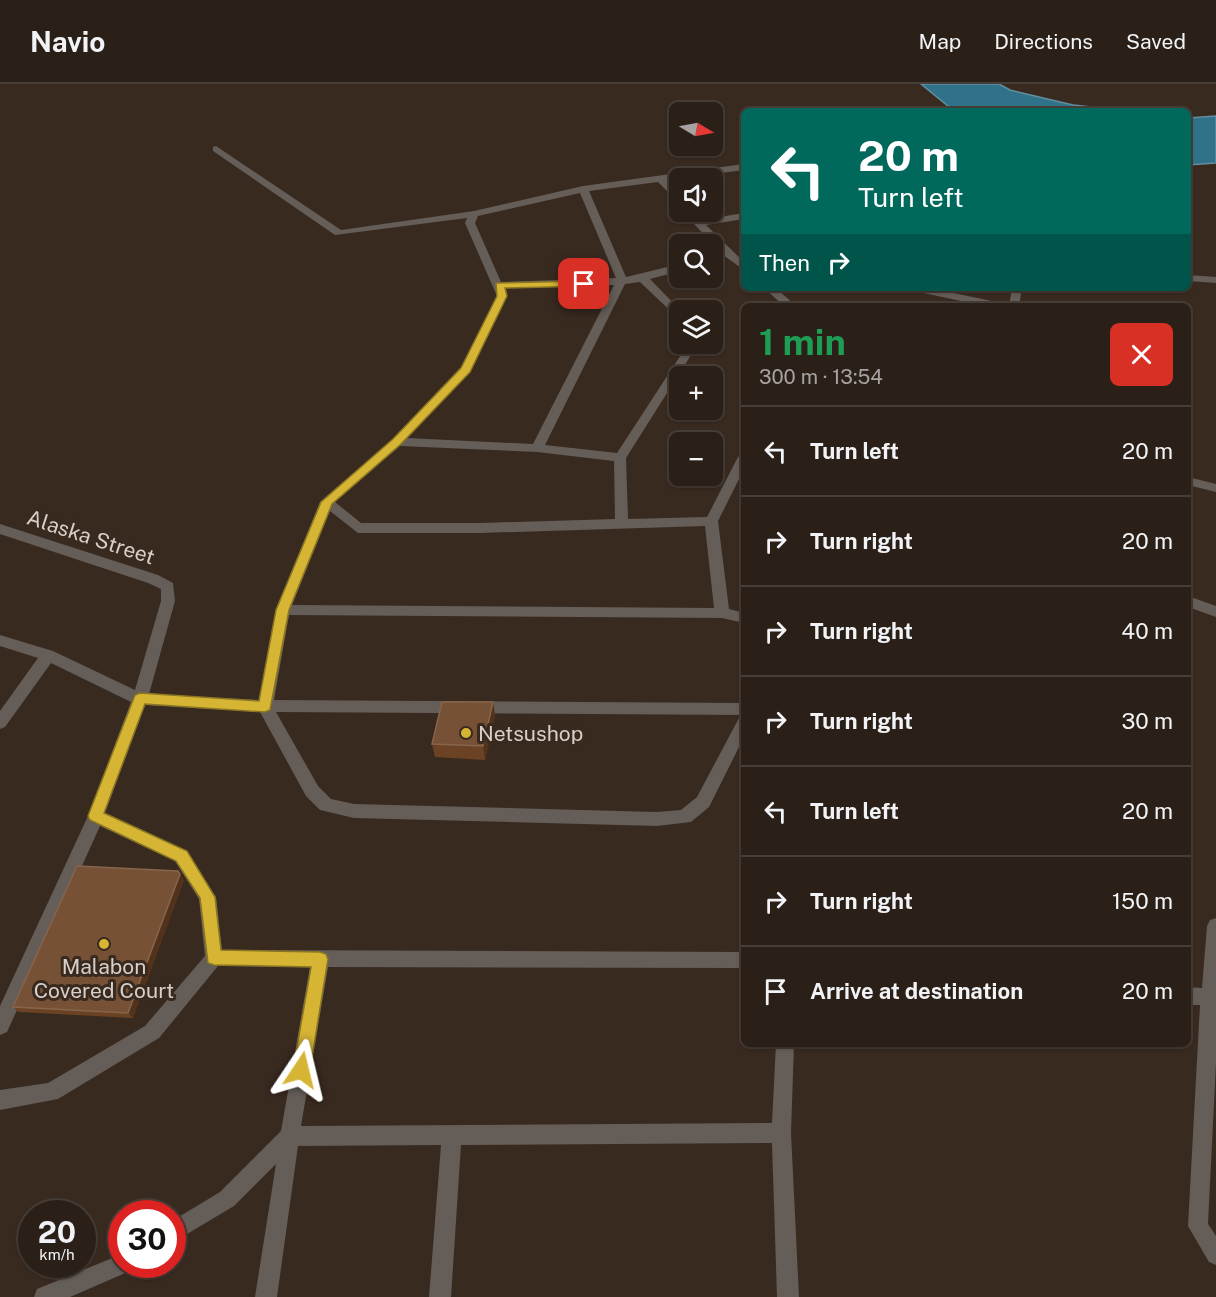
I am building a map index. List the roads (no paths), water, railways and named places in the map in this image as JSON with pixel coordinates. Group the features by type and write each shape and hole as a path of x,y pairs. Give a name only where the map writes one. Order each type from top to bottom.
{"street":[{"path":"216,149 339,233 474,214 583,189 741,167"},
{"path":"661,179 669,188"},
{"path":"583,189 622,279"},
{"path":"474,214 470,223 500,285 502,296 466,369 397,442 327,502 283,610 265,706 312,791 326,805 354,810 657,819 685,817 703,802 741,728"},
{"path":"698,223 741,216"},
{"path":"698,223 741,265"},
{"path":"723,254 727,253"},
{"path":"500,285 605,283 642,278 669,270"},
{"path":"642,278 669,306"},
{"path":"1191,278 1216,280"},
{"path":"537,448 622,279"},
{"path":"773,291 787,303"},
{"path":"928,291 986,303"},
{"path":"622,524 620,458 687,354"},
{"path":"397,442 537,448 620,458"},
{"path":"722,613 711,521 741,463"},
{"path":"1191,482 1216,488"},
{"path":"327,502 358,528 480,528 711,521"},
{"name":"Alaska Street","path":"0,529 153,579 168,587 168,602 140,699"},
{"path":"1191,603 1216,612"},
{"path":"283,610 722,613 741,617"},
{"path":"0,640 48,655 140,699 265,706 741,709"},
{"path":"0,723 48,655"},
{"path":"0,1026 96,816 140,699"},
{"path":"0,1100 51,1092 152,1032 214,958 207,897 181,856 96,816"},
{"path":"1216,926 1198,1226 1216,1255"},
{"path":"214,958 645,962 741,960"},
{"path":"266,1297 320,959"},
{"path":"1191,996 1210,997"},
{"path":"784,1047 782,1133 788,1297"},
{"path":"186,1224 227,1198 290,1136 782,1133"},
{"path":"440,1297 452,1135"},
{"path":"45,1297 85,1288 108,1273"}],"water":[{"path":"921,84 999,84 1010,90 1073,105 1101,108 950,108"},
{"path":"1216,116 1216,163 1191,165 1191,118"}],"place":[{"name":"Netsushop","path":"466,733"},
{"name":"Malabon Covered Court","path":"104,944"}]}
